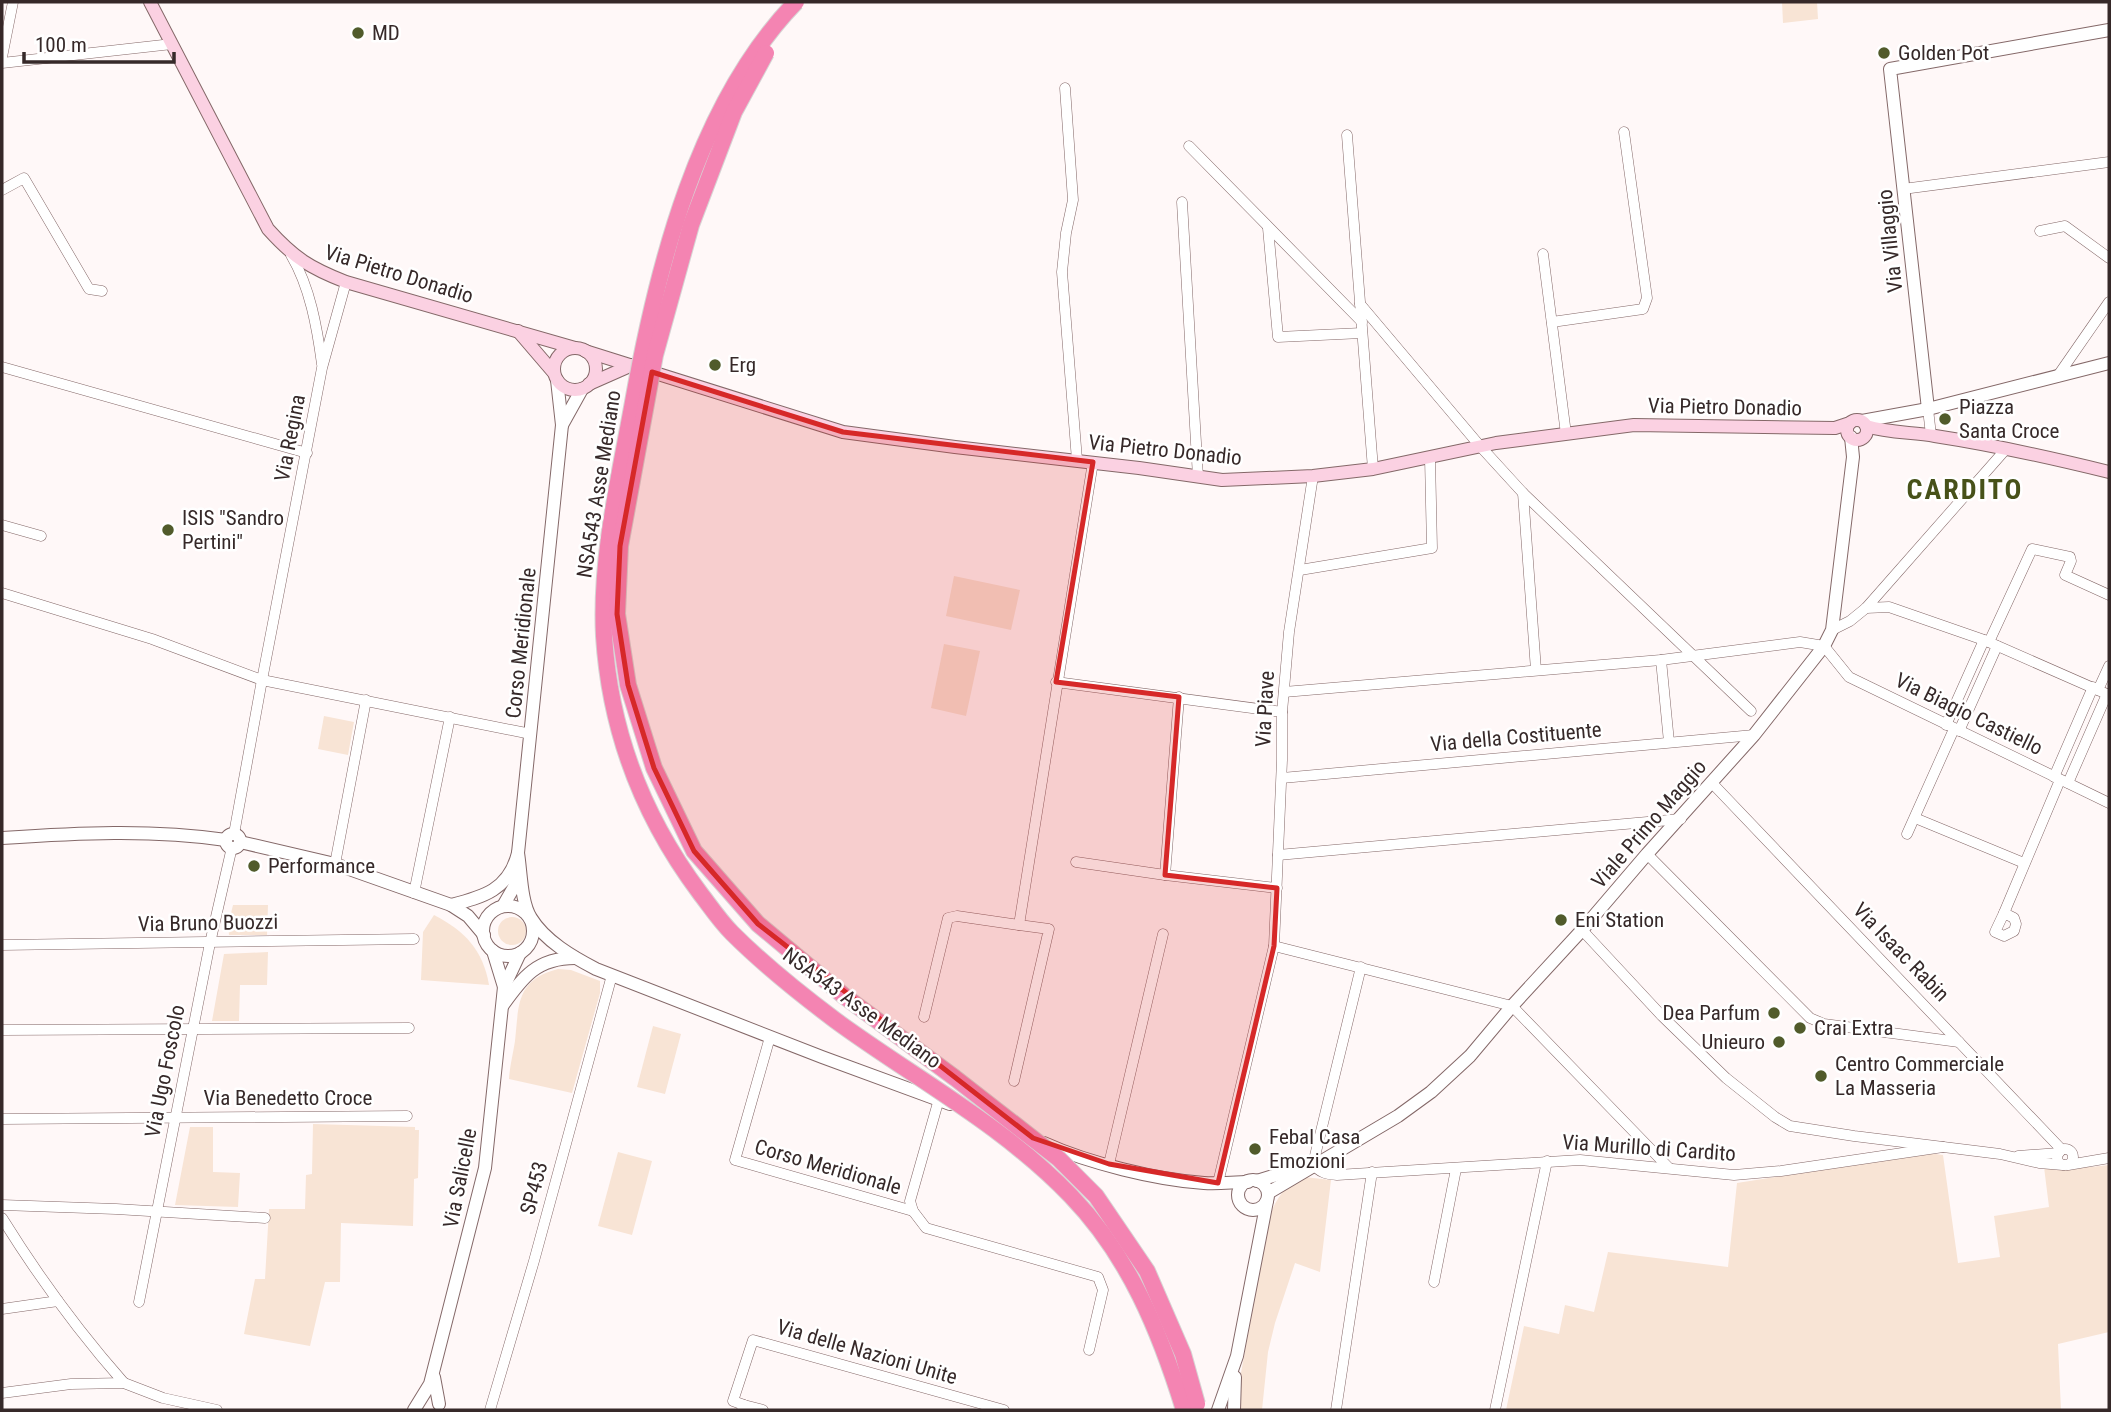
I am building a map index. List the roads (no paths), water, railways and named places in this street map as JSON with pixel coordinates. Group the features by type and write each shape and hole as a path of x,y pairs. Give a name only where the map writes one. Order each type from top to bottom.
{"highway":[{"name":"NSA543 Asse Mediano","path":"796,2 755,50 718,115 680,209 642,349 608,542 603,601 607,668 623,746 656,825 682,869 728,930 834,1020 1032,1156 1099,1227 1139,1293 1191,1407"},
{"name":"NSA543 Asse Mediano","path":"808,2 770,45 734,112 691,225 655,355 620,546 617,614 628,685 654,768 694,852 758,924 844,996 1059,1159 1097,1196 1147,1271 1184,1354 1191,1407"}],"main road":[{"name":"Via Pietro Donadio","path":"149,2 268,229 289,253 316,270 346,282 632,365 843,432 1222,480 1313,476 1373,469 1480,446 1634,425 1835,428 1931,435 2109,472"},
{"path":"518,331 567,389 585,386 632,365"},
{"path":"555,376 559,356 569,349 580,350 593,360 595,366 595,373 585,386"}],"street":[{"path":"2,57 13,2"},
{"name":"Via Villaggio","path":"1927,409 1890,69 2109,30"},
{"path":"2,63 172,44"},
{"path":"1065,89 1073,200 1062,272 1077,460"},
{"path":"1552,322 1643,309 1647,299 1624,132"},
{"path":"1347,135 1373,469"},
{"path":"1189,146 1362,327"},
{"path":"1903,189 2109,162"},
{"path":"2,190 24,178 89,289 102,291"},
{"path":"1182,202 1198,477"},
{"path":"2039,231 2066,226 2109,258"},
{"path":"1268,227 1278,337 1362,327"},
{"name":"Via Regina","path":"289,253 300,270 318,334 322,368"},
{"path":"1543,254 1566,434"},
{"name":"Via Regina","path":"233,841 322,368 346,282"},
{"path":"2057,377 2109,302"},
{"path":"1360,304 1523,493 1751,711"},
{"path":"1857,431 1927,409 2109,363"},
{"path":"2,367 306,453"},
{"path":"555,376 562,425"},
{"path":"562,425 585,386"},
{"path":"1927,409 1931,435"},
{"name":"Corso Meridionale","path":"519,859 562,425"},
{"name":"Viale Primo Maggio","path":"1267,1197 1313,1164 1398,1116 1431,1092 1470,1056 1754,735 1824,646 1832,630 1857,431"},
{"path":"1832,630 1850,621 1866,608 2006,449"},
{"path":"1300,570 1432,548 1430,458"},
{"path":"1019,925 1093,462"},
{"name":"Via Piave","path":"1219,1183 1274,946 1282,778 1282,712 1289,632 1313,476"},
{"path":"1523,493 1536,670"},
{"path":"2,525 41,536"},
{"path":"1908,834 2032,548 2070,557 2065,575 2109,595"},
{"path":"2,593 152,639 262,680 531,734"},
{"path":"1866,608 1889,607 1990,642 2102,691"},
{"path":"1284,692 1661,660 1800,642 1824,646"},
{"name":"Via Biagio Castiello","path":"1824,646 1849,677 2109,803"},
{"path":"1661,660 1669,742"},
{"path":"2004,913 2102,691 2109,666"},
{"path":"1056,682 1282,712"},
{"path":"2061,780 2102,691"},
{"path":"1165,876 1179,697"},
{"path":"335,864 366,699"},
{"path":"414,893 450,717"},
{"name":"Via della Costituente","path":"1282,778 1754,735"},
{"name":"Via Isaac Rabin","path":"1711,782 2064,1152"},
{"path":"1915,818 2024,863"},
{"path":"1279,855 1681,819"},
{"path":"2,838 83,833 184,834 233,841 335,864 451,905 468,916 493,951 504,987"},
{"name":"Via Ugo Foscolo","path":"139,1302 210,943 233,841"},
{"path":"1647,854 1810,1018 1824,1024 1960,1042"},
{"path":"451,905 494,891 519,859"},
{"path":"503,906 514,887 519,859"},
{"path":"493,951 506,956 520,953 526,949 533,937 534,930 521,881 519,859"},
{"path":"1076,862 1165,876 1277,888"},
{"path":"484,935 486,919 492,912 503,906 516,906 575,958 612,975 939,1099 1054,1148 1184,1181 1253,1181 1264,1185 1267,1197 1237,1356 1234,1410"},
{"path":"924,1017 948,918 957,916 1049,929 1014,1082"},
{"path":"1582,930 1662,1016 1726,1078 1784,1123 1806,1130 2014,1157 2039,1163 2065,1165 2109,1158"},
{"path":"1109,1164 1164,934"},
{"name":"Via Bruno Buozzi","path":"2,945 414,939"},
{"path":"1274,946 1512,1006 1670,1169"},
{"path":"504,987 520,953"},
{"path":"502,1005 522,978 534,968 561,958 575,958"},
{"path":"1313,1164 1361,967"},
{"name":"SP453","path":"490,1410 538,1248 612,975"},
{"name":"Via Salicelle","path":"417,1406 426,1394 434,1373 485,1168 504,987"},
{"path":"2,1030 409,1028"},
{"name":"Corso Meridionale","path":"770,1037 736,1160 913,1211"},
{"name":"Corso Meridionale","path":"939,1099 910,1201 913,1211 926,1228 1098,1277 1104,1290 1088,1350"},
{"name":"Via Benedetto Croce","path":"2,1119 407,1116"},
{"name":"Via Murillo di Cardito","path":"1313,1164 1318,1171 1337,1175 1580,1160 1734,1175 1781,1171 1943,1147"},
{"path":"2014,1157 2064,1152 2092,1160"},
{"path":"2064,1152 2057,1160 2065,1165"},
{"path":"1495,1410 1547,1161"},
{"name":"Viale Primo Maggio","path":"1253,1181 1313,1164"},
{"path":"1434,1282 1456,1168"},
{"path":"1336,1410 1372,1172"},
{"path":"1253,1181 1239,1193 1246,1206 1256,1240 1254,1269"},
{"path":"1219,1183 1246,1206 1261,1208 1267,1197"},
{"path":"2,1205 265,1218"},
{"path":"2,1217 6,1232 89,1344 124,1383"},
{"path":"2,1309 58,1301"},
{"name":"Via delle Nazioni Unite","path":"763,1410 743,1408 733,1401 753,1340 1004,1410"},
{"path":"1218,1410 1237,1356"},
{"name":"Via Salicelle","path":"434,1373 440,1407"},
{"path":"2,1393 71,1384 124,1383 163,1398 217,1410"},
{"name":"Via Salicelle","path":"417,1406 430,1400 440,1407"}],"place":[{"name":"MD","path":"358,33"},
{"name":"Golden Pot","path":"1884,53"},
{"name":"Erg","path":"715,365"},
{"name":"Piazza Santa Croce","path":"1945,419"},
{"name":"ISIS \"Sandro Pertini\"","path":"168,530"},
{"name":"Performance","path":"254,866"},
{"name":"Eni Station","path":"1561,920"},
{"name":"Dea Parfum","path":"1774,1013"},
{"name":"Crai Extra","path":"1800,1028"},
{"name":"Unieuro","path":"1779,1042"},
{"name":"Centro Commerciale La Masseria","path":"1821,1076"},
{"name":"Febal Casa Emozioni","path":"1255,1149"}],"district":[{"name":"CARDITO","path":"1965,489"}]}
